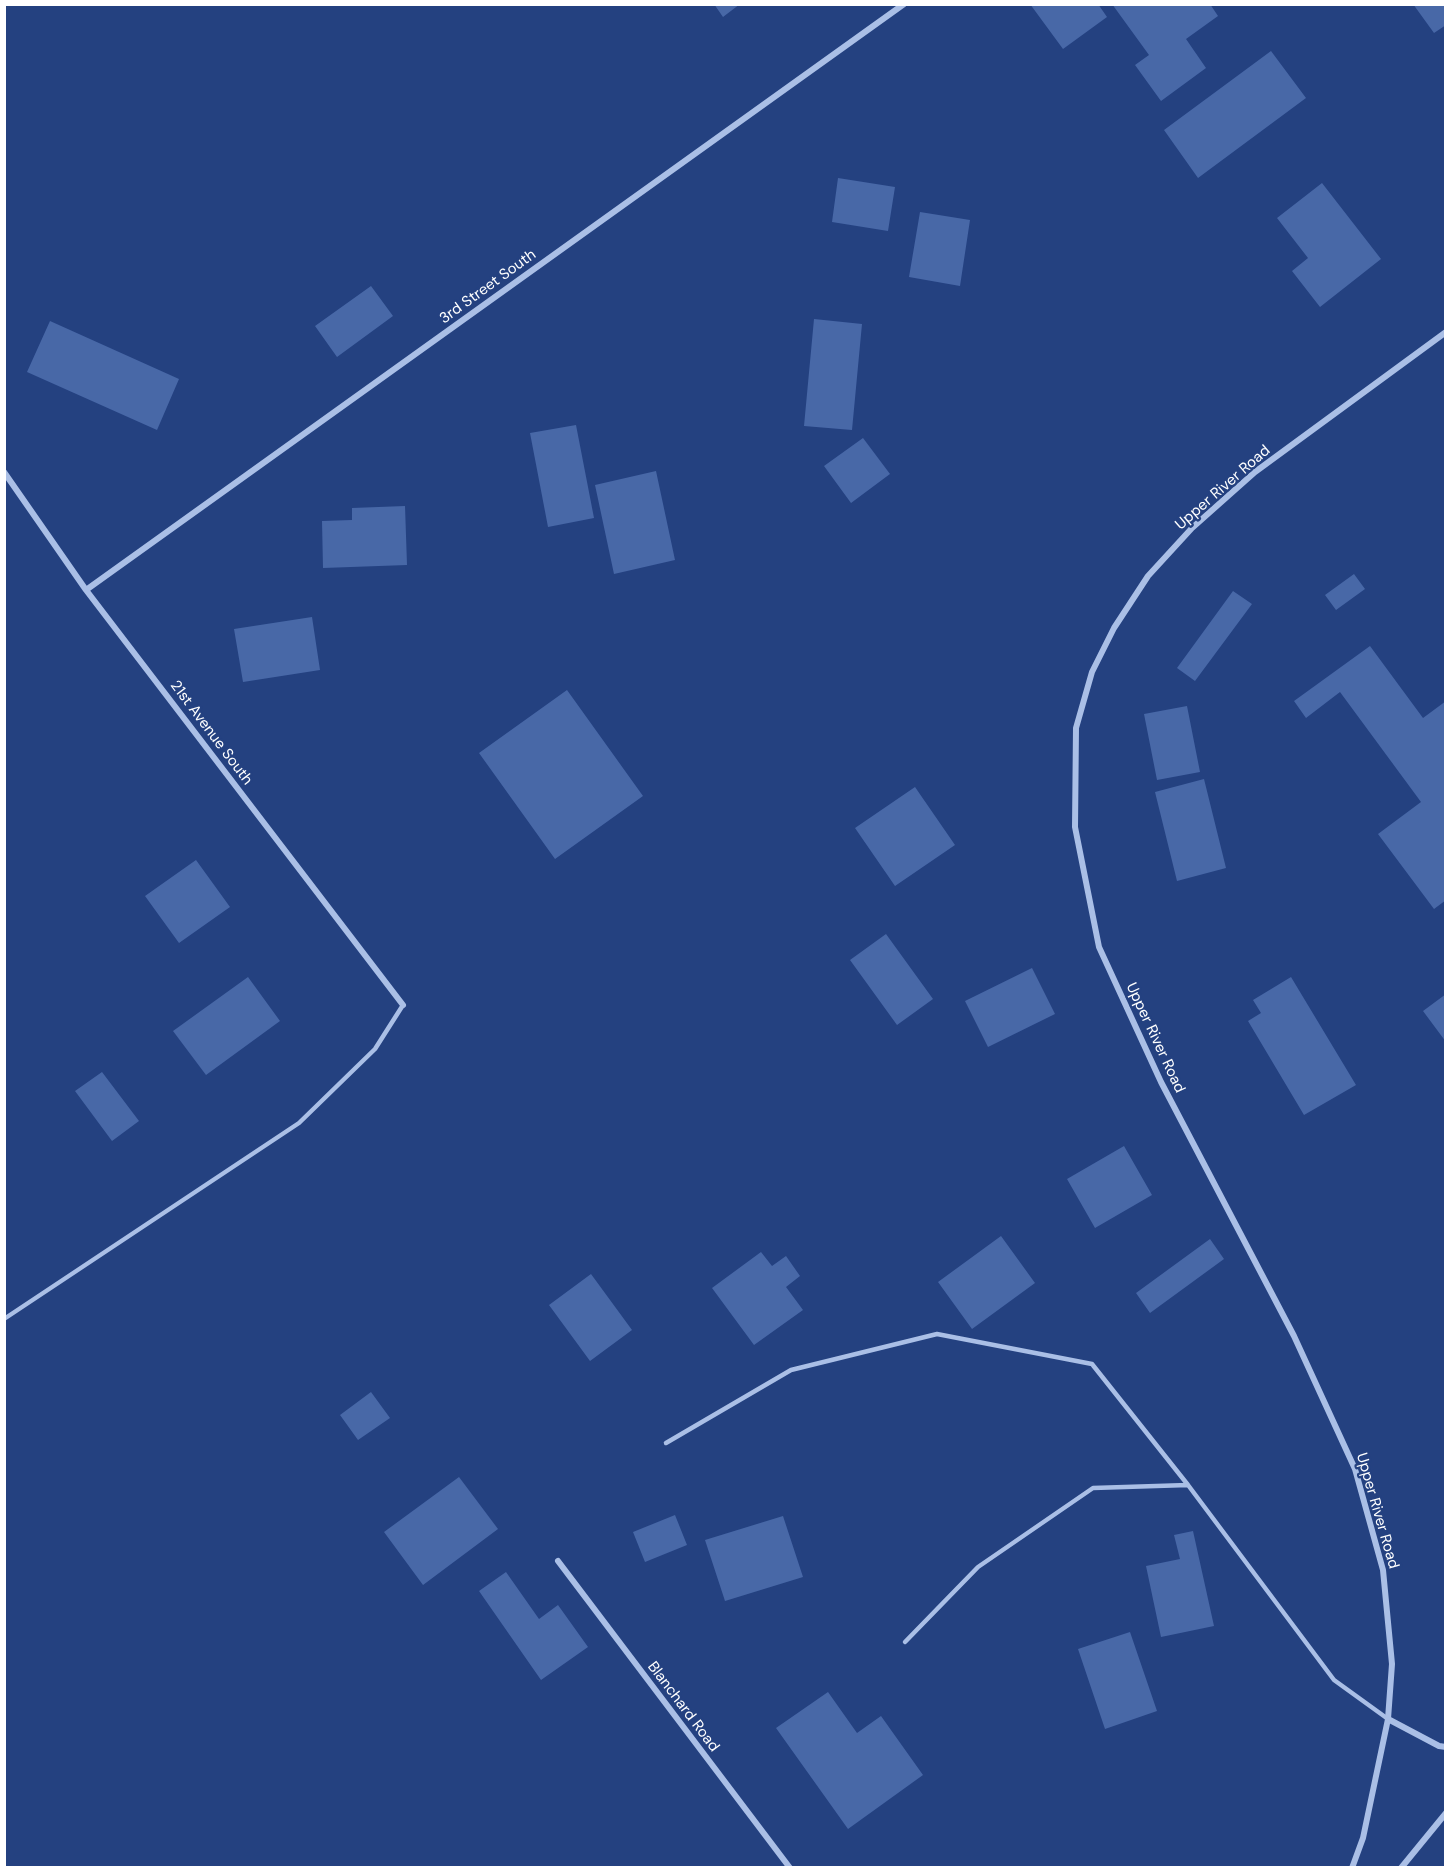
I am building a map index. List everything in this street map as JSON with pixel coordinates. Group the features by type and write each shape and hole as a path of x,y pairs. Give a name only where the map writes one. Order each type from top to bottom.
{"street":[{"name":"3rd Street South","path":"87,590 904,4"},
{"name":"Upper River Road","path":"1352,1868 1363,1838 1388,1719 1392,1664 1383,1570 1355,1469 1294,1336 1161,1082 1099,946 1075,827 1076,728 1092,672 1114,628 1148,576 1192,528 1255,472 1446,332"},
{"name":"21st Avenue South","path":"4,472 87,590 403,1005"},
{"name":"Blanchard Road","path":"558,1561 790,1868"},
{"path":"1388,1719 1439,1746 1446,1746"},
{"path":"1401,1868 1446,1813"}],"lane":[{"path":"4,1318 299,1123 375,1049 403,1005"},
{"path":"666,1443 791,1370 937,1334 1092,1364 1188,1485 1334,1680 1388,1719"},
{"path":"905,1642 978,1567 1093,1488 1188,1485"}],"building":[{"path":"714,4 740,4 723,17"},
{"path":"1030,4 1098,4 1107,17 1063,49"},
{"path":"1112,4 1210,4 1218,16 1186,39 1206,68 1161,101 1135,65 1149,55"},
{"path":"1413,4 1446,4 1446,25 1434,33"},
{"path":"1271,51 1306,98 1198,178 1164,130"},
{"path":"838,178 895,187 888,231 832,222"},
{"path":"1322,183 1381,259 1320,307 1292,271 1308,258 1277,218"},
{"path":"920,212 970,220 960,286 909,277"},
{"path":"371,286 393,316 337,357 315,326"},
{"path":"814,319 862,324 852,430 804,426"},
{"path":"50,321 179,379 157,430 27,372"},
{"path":"576,425 594,518 548,527 530,433"},
{"path":"863,438 890,474 851,503 824,466"},
{"path":"656,471 675,560 614,574 595,485"},
{"path":"405,506 407,565 323,568 322,521 352,520 352,508"},
{"path":"1354,574 1365,589 1336,610 1325,595"},
{"path":"1233,591 1252,604 1195,681 1177,668"},
{"path":"312,617 320,670 243,682 234,629"},
{"path":"1370,646 1423,718 1446,701 1446,900 1434,909 1378,834 1421,802 1340,692 1306,718 1294,701"},
{"path":"567,690 643,796 555,859 479,753"},
{"path":"1187,706 1200,772 1157,780 1144,714"},
{"path":"1204,779 1226,868 1177,881 1155,792"},
{"path":"915,787 955,845 895,886 855,828"},
{"path":"196,860 230,907 179,943 145,896"},
{"path":"886,934 933,999 897,1025 850,960"},
{"path":"1032,968 1055,1014 988,1047 965,1001"},
{"path":"248,977 280,1021 206,1075 173,1031"},
{"path":"1291,977 1356,1085 1304,1115 1248,1021 1261,1013 1253,1000"},
{"path":"1446,994 1446,1042 1423,1011"},
{"path":"102,1072 139,1121 112,1141 75,1091"},
{"path":"1124,1146 1152,1195 1095,1228 1067,1179"},
{"path":"1001,1236 1035,1283 972,1329 938,1282"},
{"path":"1210,1239 1224,1259 1150,1313 1136,1293"},
{"path":"761,1252 772,1266 786,1256 800,1276 786,1287 803,1310 754,1345 712,1288"},
{"path":"591,1274 632,1330 590,1361 549,1305"},
{"path":"371,1392 390,1418 358,1440 340,1415"},
{"path":"459,1477 498,1529 423,1585 384,1532"},
{"path":"675,1515 687,1545 645,1562 633,1532"},
{"path":"783,1516 803,1577 725,1601 705,1540"},
{"path":"1193,1531 1214,1626 1161,1637 1146,1566 1180,1559 1174,1535"},
{"path":"506,1572 539,1619 558,1605 588,1647 541,1680 479,1591"},
{"path":"1130,1632 1157,1711 1105,1729 1078,1649"},
{"path":"828,1692 857,1733 881,1716 923,1775 848,1829 776,1728"}]}
